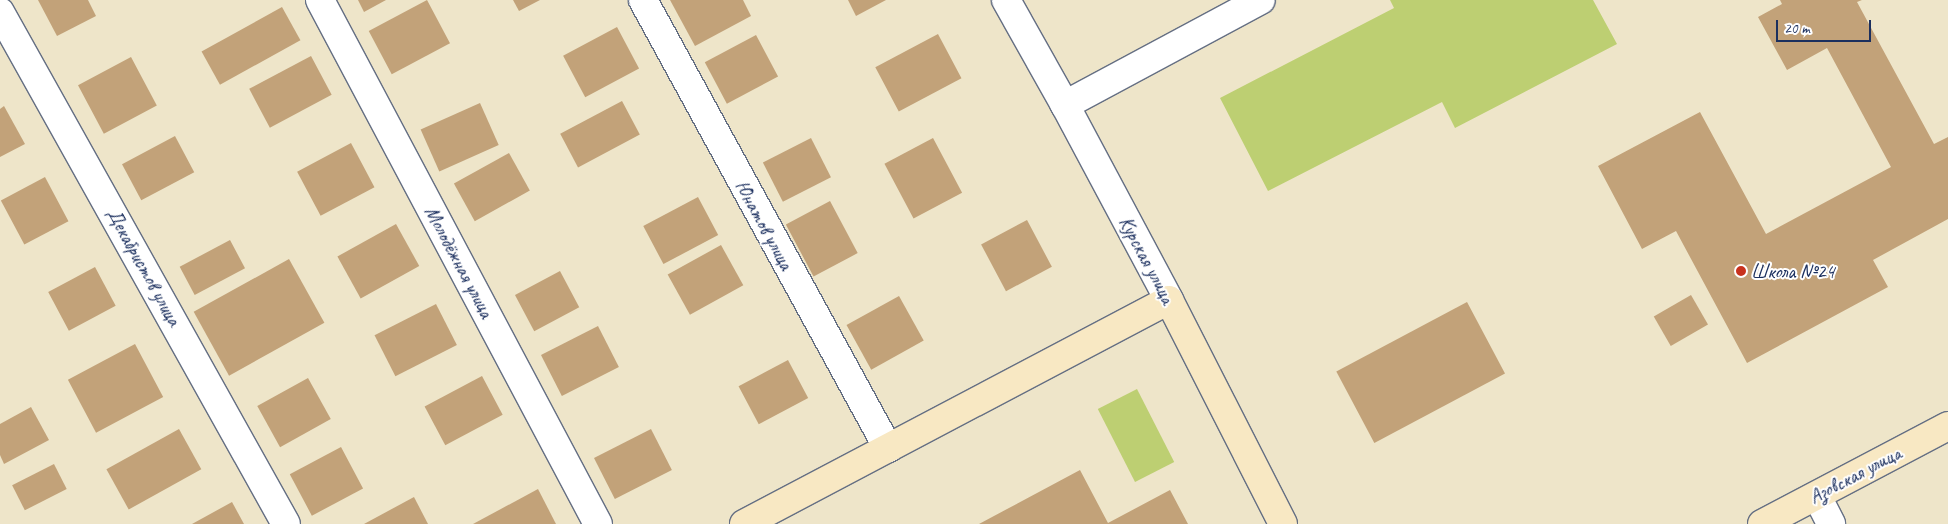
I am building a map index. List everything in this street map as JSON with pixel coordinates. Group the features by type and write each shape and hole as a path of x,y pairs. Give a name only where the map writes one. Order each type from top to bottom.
{"street":[{"name":"Молодёжная улица","path":"320,0 598,524"},
{"name":"Юнатов улица","path":"643,0 888,448"},
{"name":"Курская улица","path":"1006,0 1065,105 1169,300 1283,524"},
{"path":"1065,105 1261,0"},
{"name":"Декабристов улица","path":"0,12 286,524"},
{"path":"744,524 1169,300"},
{"name":"Азовская улица","path":"1762,524 1948,426"},
{"path":"1817,496 1831,524"}],"green space":[{"path":"1390,0 1593,0 1617,44 1455,128 1442,102 1268,191 1220,98 1394,8"},
{"path":"1137,389 1174,462 1135,482 1098,409"}],"building":[{"path":"38,0 88,0 96,16 57,36"},
{"path":"358,0 386,0 364,12"},
{"path":"427,0 450,43 392,74 369,31"},
{"path":"513,0 540,0 519,11"},
{"path":"670,0 743,0 751,16 695,46"},
{"path":"848,0 886,0 856,16"},
{"path":"1780,0 1862,0 1857,2 1934,144 1948,137 1948,219 1873,260 1888,287 1747,363 1676,231 1642,249 1598,166 1700,112 1766,234 1891,167 1827,48 1787,70 1758,17 1782,4"},
{"path":"282,7 300,40 220,85 202,52"},
{"path":"617,27 639,68 585,97 563,56"},
{"path":"938,34 961,78 899,111 875,67"},
{"path":"756,35 778,76 727,104 705,62"},
{"path":"311,56 332,95 270,128 249,89"},
{"path":"131,57 157,106 104,134 78,85"},
{"path":"622,101 640,135 578,167 560,134"},
{"path":"480,103 499,145 439,171 421,129"},
{"path":"4,106 25,144 0,157 0,109"},
{"path":"175,136 194,172 141,200 122,164"},
{"path":"811,138 831,177 783,202 763,163"},
{"path":"933,138 962,193 914,219 884,164"},
{"path":"351,143 374,187 321,216 297,172"},
{"path":"509,153 530,191 475,221 454,184"},
{"path":"45,177 68,221 24,245 1,200"},
{"path":"698,197 718,235 663,264 643,226"},
{"path":"830,201 858,253 814,277 786,224"},
{"path":"1027,220 1052,267 1006,291 981,244"},
{"path":"396,224 419,266 361,298 337,256"},
{"path":"230,240 245,268 195,295 180,267"},
{"path":"721,245 743,285 690,315 668,275"},
{"path":"289,259 324,323 229,376 194,312"},
{"path":"95,267 116,306 69,331 48,292"},
{"path":"560,271 579,307 534,331 515,295"},
{"path":"1691,295 1708,324 1671,346 1654,316"},
{"path":"899,296 924,341 871,370 847,325"},
{"path":"1467,302 1505,374 1374,443 1336,371"},
{"path":"436,304 457,345 395,376 375,335"},
{"path":"598,326 619,367 562,396 541,355"},
{"path":"135,344 163,397 96,433 68,380"},
{"path":"788,360 808,398 759,424 739,386"},
{"path":"482,376 503,415 445,445 425,407"},
{"path":"308,378 331,419 280,447 257,406"},
{"path":"31,407 49,440 4,464 0,455 0,424"},
{"path":"179,429 201,469 129,509 106,469"},
{"path":"651,429 672,470 615,499 594,458"},
{"path":"341,447 363,488 312,516 290,474"},
{"path":"54,464 67,489 25,510 12,485"},
{"path":"1080,470 1108,523 1170,490 1188,524 979,524"},
{"path":"538,489 556,524 473,524"},
{"path":"414,497 428,524 364,524"},
{"path":"232,502 244,524 192,524"}],"place":[{"name":"Школа №24","path":"1741,271"}]}
